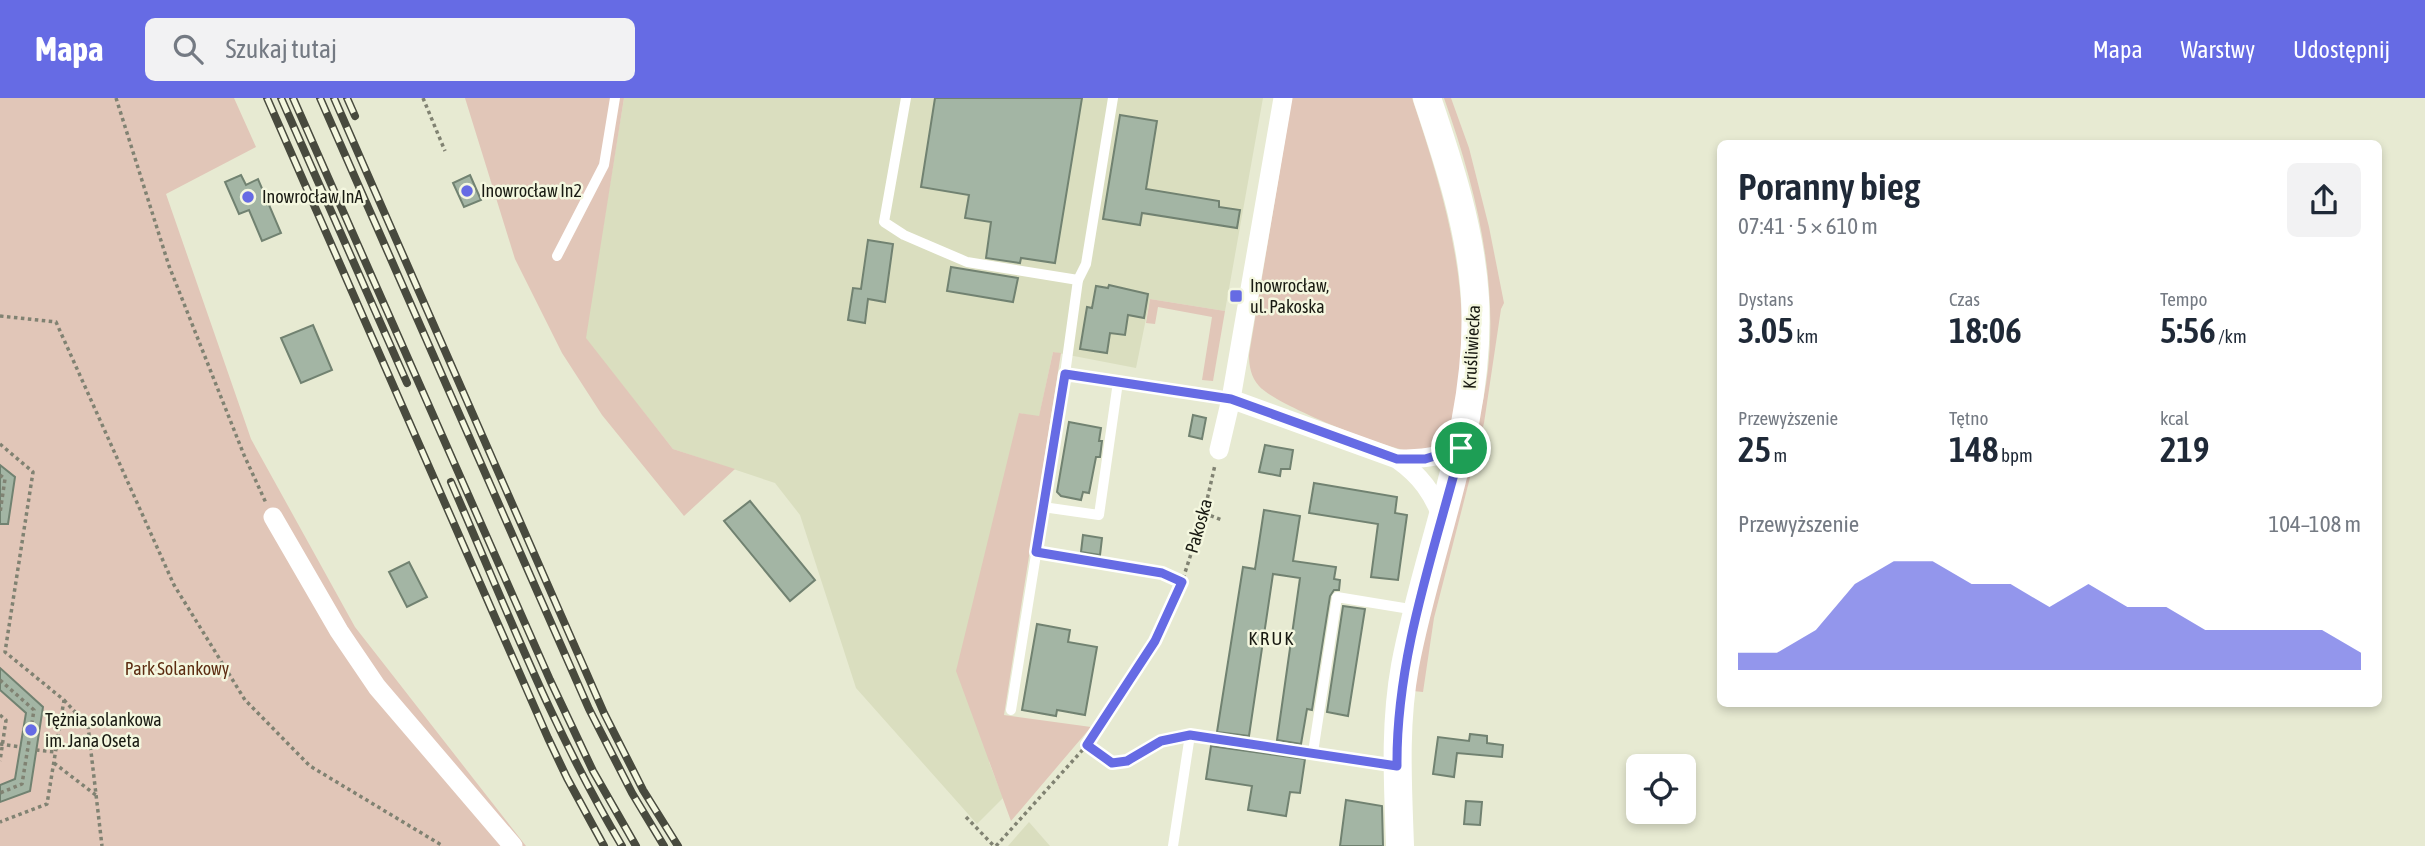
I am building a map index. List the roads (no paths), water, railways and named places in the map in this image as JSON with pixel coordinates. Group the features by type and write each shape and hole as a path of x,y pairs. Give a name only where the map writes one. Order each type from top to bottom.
{"main road":[{"name":"Kruśliwiecka","path":"1400,846 1397,766 1399,704 1418,610 1461,448 1472,384 1475,301 1472,266 1458,199 1427,98"}],"street":[{"path":"1219,450 1231,399 1283,98"},
{"path":"1231,399 1397,459 1420,477 1435,498 1443,520"},
{"path":"1397,459 1425,459 1461,448"},
{"path":"270,520 374,688 513,846"}],"lane":[{"path":"557,256 604,165 615,98"},
{"path":"906,98 884,222 904,234 967,262 1078,280"},
{"path":"1011,710 1078,280 1086,264 1113,98"},
{"path":"1065,374 1231,399"},
{"path":"1044,507 1099,515 1118,382"},
{"path":"1313,752 1337,597 1418,610"},
{"path":"1173,846 1190,735 1397,766"}],"railway":[{"path":"267,98 548,738 604,846"},
{"path":"281,98 407,383"},
{"path":"293,98 550,680 593,771 636,846"},
{"path":"320,98 589,709 632,793 664,846"},
{"path":"334,98 604,713 643,790 678,846"},
{"path":"347,98 355,116"},
{"path":"451,482 552,713 622,846"}],"place":[{"name":"Inowrocław In2","path":"467,191"},
{"name":"Inowrocław InA","path":"248,197"},
{"name":"Inowrocław, ul. Pakoska","path":"1236,296"},
{"name":"Tężnia solankowa im. Jana Oseta","path":"31,730"}],"district":[{"name":"KRUK","path":"1272,638"}],"park label":[{"name":"Park Solankowy","path":"177,669"}]}
